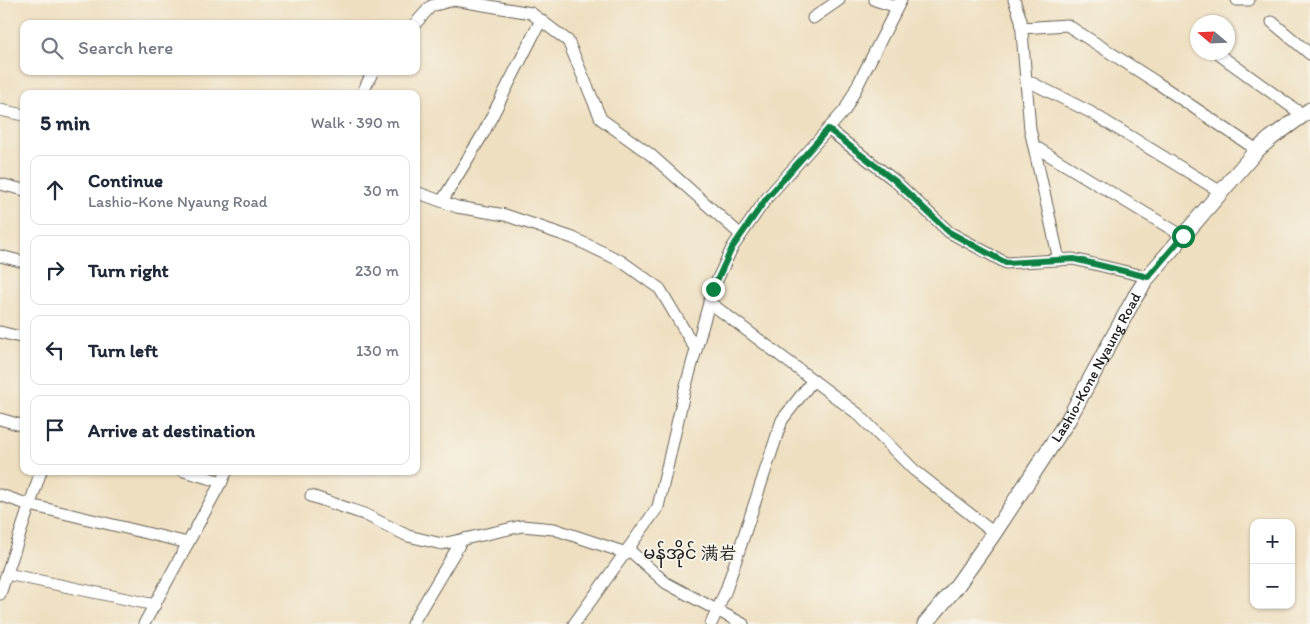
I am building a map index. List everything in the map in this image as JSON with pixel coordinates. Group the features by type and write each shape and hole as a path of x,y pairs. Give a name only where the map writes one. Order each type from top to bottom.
{"main road":[{"name":"Lashio-Kone Nyaung Road","path":"925,624 956,587 994,533 1068,420 1135,297 1148,277 1257,150 1307,112"}],"street":[{"path":"419,20 431,6 454,0 531,13 568,42 601,119 651,155 741,234"},
{"path":"813,18 839,0"},
{"path":"574,624 658,507 682,398 713,289 732,248 766,199 844,110 899,3 875,0"},
{"path":"1014,0 1022,28 1030,129 1059,260"},
{"path":"1237,0 1249,0"},
{"path":"442,201 483,134 541,20"},
{"path":"1272,22 1310,54"},
{"path":"1022,28 1067,25 1257,150"},
{"path":"1227,60 1307,112"},
{"path":"364,90 371,75"},
{"path":"1026,80 1090,112 1221,192"},
{"path":"0,110 20,114"},
{"path":"828,129 894,180 949,232 1006,263 1074,259 1148,277"},
{"path":"1034,146 1183,236"},
{"path":"0,184 20,189"},
{"path":"420,193 457,207 505,215 573,238 621,261 660,289 696,350"},
{"path":"0,256 20,261"},
{"path":"709,302 858,414 914,470 994,533"},
{"path":"0,332 20,337"},
{"path":"711,624 726,590 782,420 813,380"},
{"path":"0,419 20,425"},
{"path":"0,594 40,475"},
{"path":"144,624 225,476"},
{"path":"0,495 30,505 188,543"},
{"path":"311,496 364,514 408,536 442,544 522,526 554,529 627,551 666,583 743,624"},
{"path":"412,624 462,540"},
{"path":"7,574 155,605"}],"district":[{"name":"မန်အိုင် 满岩","path":"690,553"}],"route":[{"path":"713,289 732,248 766,199 828,129 894,180 949,232 1006,263 1074,259 1148,277 1183,236"}]}
